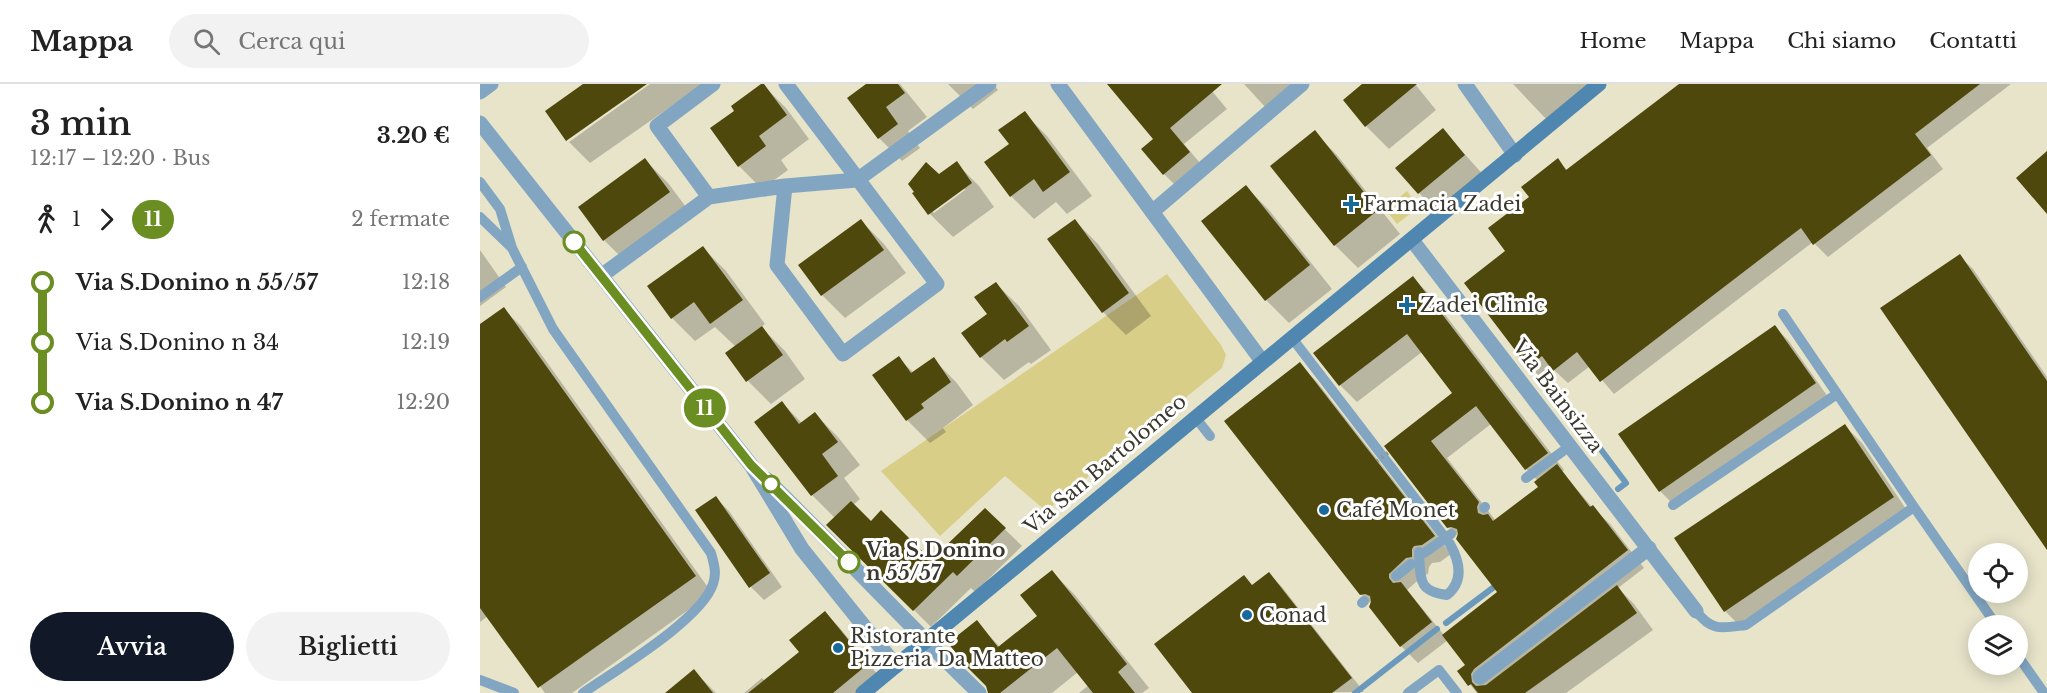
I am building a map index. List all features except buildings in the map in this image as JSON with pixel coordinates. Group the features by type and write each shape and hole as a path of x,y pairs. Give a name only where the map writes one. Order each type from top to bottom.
{"street":[{"path":"480,92 491,84"},
{"path":"709,197 657,126 713,84"},
{"path":"785,186 777,265 843,354 937,284 786,84"},
{"path":"601,276 709,197 785,186 857,180 989,84"},
{"path":"1058,84 1262,361"},
{"path":"1152,212 1302,84"},
{"path":"1465,84 1515,155"},
{"name":"Via San Bartolomeo","path":"863,693 1599,84"},
{"path":"480,123 751,465 802,549 896,666"},
{"name":"Via Bainsizza","path":"1412,240 1696,612"},
{"path":"751,465 979,693"},
{"path":"1480,677 1649,548"}],"lane":[{"path":"480,182 500,209 512,248 553,329 711,553 716,568 713,585 700,607 684,622 584,693"},
{"path":"480,217 512,248"},
{"path":"480,297 522,267"},
{"path":"1783,314 1988,615"},
{"path":"1292,338 1449,535 1458,561 1459,581 1455,589 1447,595 1433,593 1422,583 1422,553 1449,535"},
{"path":"1673,505 1838,394"},
{"path":"1195,417 1210,436"},
{"path":"1526,478 1570,446"},
{"name":"Via Bainsizza","path":"1696,612 1712,627 1746,625 1914,507"},
{"path":"1396,576 1411,564"},
{"path":"1408,693 1439,670 1457,693"},
{"path":"2028,670 2044,693"},
{"path":"480,680 514,693"}],"path":[{"path":"1377,461 1389,452"}],"shaded area":[{"path":"1407,191 1419,207 1397,224 1385,209"},
{"path":"1167,274 1221,345 1226,355 1222,368 1046,511 1005,476 940,536 881,471"}],"waterway":[{"path":"1596,443 1626,483 1618,489"},
{"path":"1446,623 1498,584"},
{"path":"1355,693 1437,629"}],"bus line":[{"name":"11","path":"574,242 751,465 849,562"}],"place":[{"name":"Farmacia Zadei","path":"1351,204"},
{"name":"Zadei Clinic","path":"1407,305"},
{"name":"Café Monet","path":"1324,510"},
{"name":"Via S.Donino n 55/57","path":"849,562"},
{"name":"Conad","path":"1247,615"},
{"name":"Ristorante Pizzeria Da Matteo","path":"838,648"}]}
